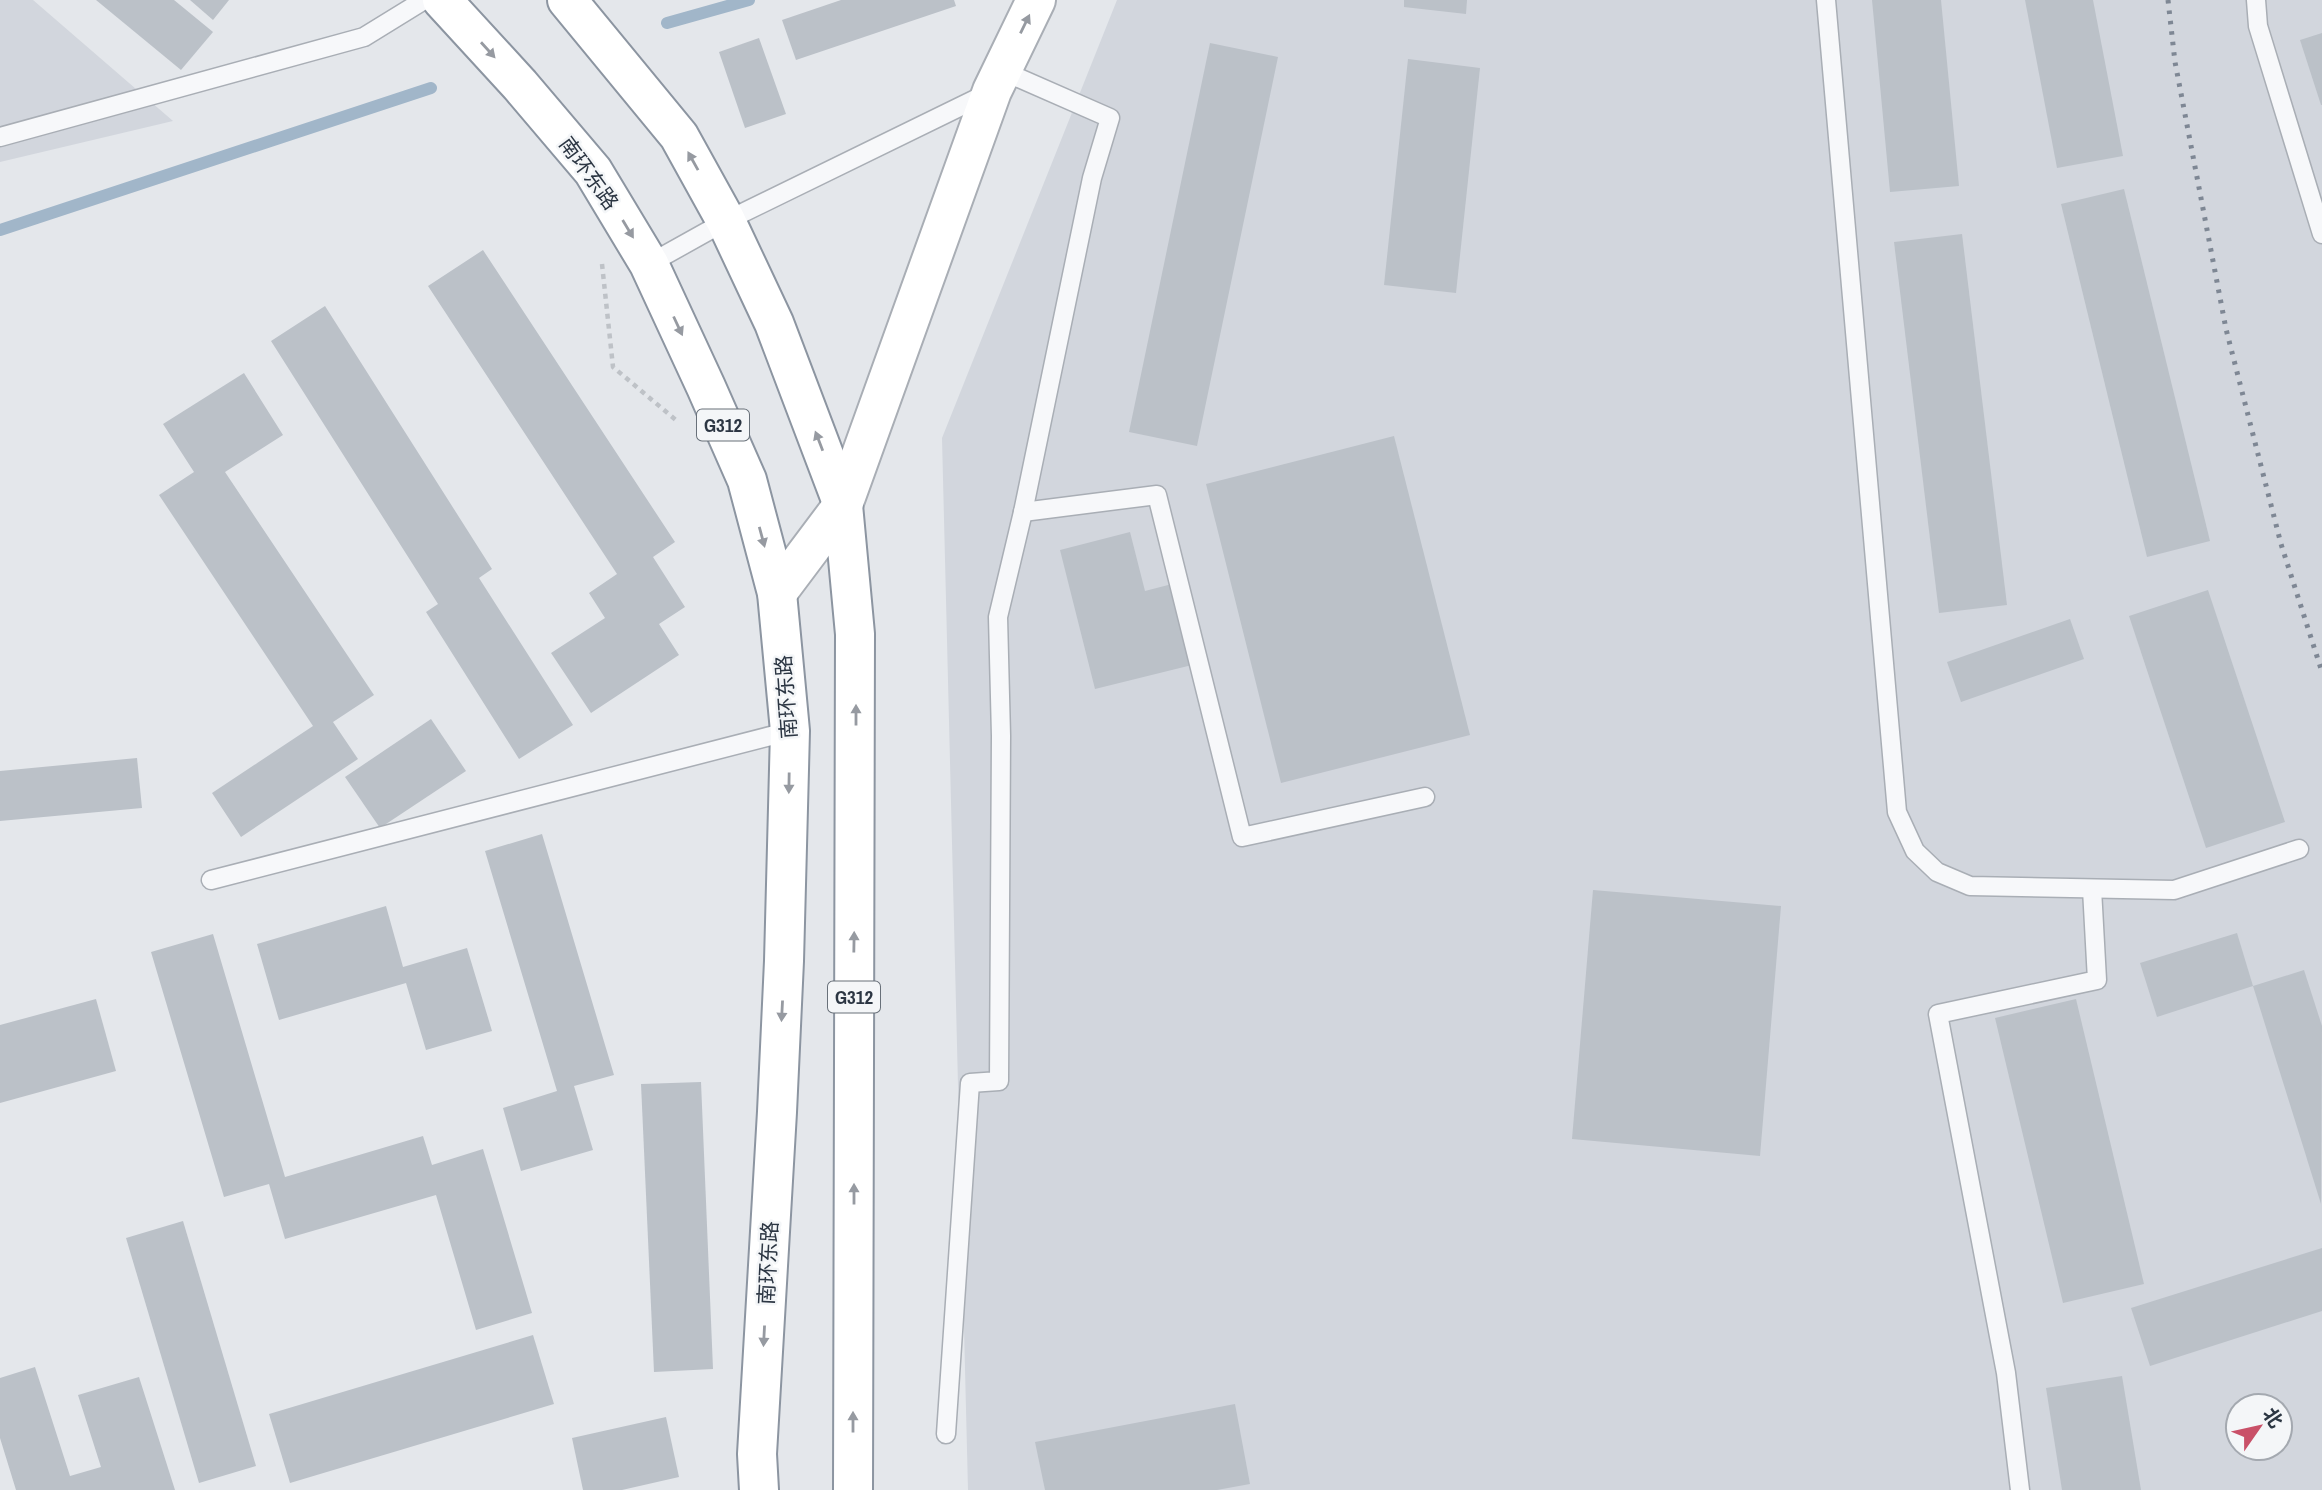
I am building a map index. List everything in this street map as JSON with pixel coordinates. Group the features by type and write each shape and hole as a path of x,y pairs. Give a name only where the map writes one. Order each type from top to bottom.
{"main road":[{"name":"南环东路","path":"442,0 520,85 593,171 649,264 747,480 777,593 790,731 778,1112 757,1454 759,1490"},
{"path":"777,593 843,505 998,81 1036,0"},
{"name":"G312","path":"570,1 680,136 726,221 774,323 843,505 855,635 853,1490"}],"lane":[{"path":"0,137 364,37 424,0"},
{"path":"1826,0 1897,812 1914,851 1937,872 1970,886 2174,890 2299,849"},
{"path":"2256,0 2258,26 2322,234"},
{"path":"649,264 726,221 998,81 1110,118 1092,178 1023,512 998,617 1001,736 999,1081 970,1083 946,1434"},
{"path":"1023,512 1157,495 1242,837 1425,797"},
{"path":"211,880 790,731"},
{"path":"2020,1490 2006,1373 1938,1014 2097,980 2092,889"}],"shaded area":[{"path":"0,0 33,0 173,121 0,162"},
{"path":"1117,0 2322,0 2322,1490 968,1490 942,438"}],"building":[{"path":"96,0 174,0 213,32 181,70"},
{"path":"190,0 229,0 213,20"},
{"path":"841,0 954,0 956,6 796,60 782,20"},
{"path":"1404,0 1467,0 1466,14 1404,7"},
{"path":"1872,0 1941,0 1959,186 1890,192"},
{"path":"2025,0 2093,0 2123,156 2057,168"},
{"path":"2322,33 2322,105 2321,105 2300,40"},
{"path":"759,38 786,114 745,128 719,52"},
{"path":"1210,43 1278,57 1197,446 1129,432"},
{"path":"1408,59 1480,68 1456,293 1384,285"},
{"path":"2124,189 2210,541 2147,557 2061,204"},
{"path":"1962,234 2007,605 1939,613 1894,242"},
{"path":"483,250 675,542 653,557 685,607 659,624 679,655 591,713 551,653 605,618 589,593 617,574 428,286"},
{"path":"325,306 492,569 479,578 573,725 519,759 426,612 438,604 271,341"},
{"path":"244,373 283,435 225,472 374,695 333,722 358,759 241,837 212,793 313,726 159,495 194,472 163,424"},
{"path":"1394,436 1470,735 1281,783 1206,484"},
{"path":"1130,532 1145,591 1172,584 1192,665 1095,689 1060,550"},
{"path":"2208,590 2285,822 2206,848 2129,616"},
{"path":"2070,619 2084,659 1961,702 1947,662"},
{"path":"431,719 466,771 380,828 345,777"},
{"path":"137,758 142,808 0,821 0,771"},
{"path":"542,834 614,1075 574,1086 593,1150 521,1171 503,1108 557,1091 485,851"},
{"path":"1593,890 1781,906 1760,1156 1572,1139"},
{"path":"386,906 403,967 467,948 492,1031 426,1050 406,983 279,1020 257,944"},
{"path":"2237,933 2253,986 2157,1017 2140,963"},
{"path":"213,934 285,1177 423,1136 432,1165 483,1149 532,1313 476,1330 436,1195 285,1239 269,1184 224,1197 151,952"},
{"path":"2304,970 2322,1026 2321,1204 2253,986"},
{"path":"96,999 116,1071 0,1103 0,1025"},
{"path":"2076,999 2144,1284 2063,1303 1995,1018"},
{"path":"701,1082 713,1369 654,1372 641,1084"},
{"path":"183,1221 256,1466 199,1483 126,1238"},
{"path":"2322,1248 2322,1311 2150,1366 2131,1308"},
{"path":"533,1335 554,1404 290,1483 269,1414"},
{"path":"35,1367 70,1476 101,1467 78,1395 139,1377 175,1490 16,1490 0,1438 0,1378"},
{"path":"2122,1376 2141,1490 2062,1490 2046,1388"},
{"path":"1235,1404 1250,1484 1217,1490 1045,1490 1035,1442"},
{"path":"666,1417 679,1477 622,1490 583,1490 572,1438"}],"waterway":[{"path":"667,23 749,0"},
{"path":"0,230 431,88"}],"railway":[{"path":"2168,0 2175,62 2226,329 2281,544 2322,672"}]}
